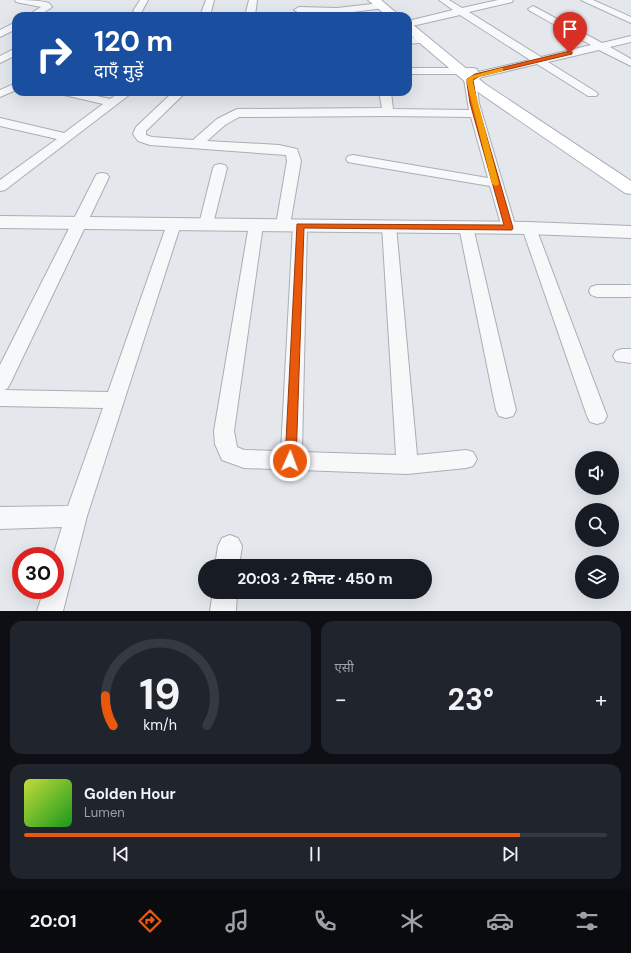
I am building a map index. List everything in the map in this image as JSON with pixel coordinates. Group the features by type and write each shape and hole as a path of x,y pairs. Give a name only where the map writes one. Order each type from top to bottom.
{"main road":[{"path":"379,2 390,12"},
{"path":"379,2 392,12"},
{"path":"412,27 470,74 631,177"},
{"path":"412,28 424,40 558,141 631,189"}],"street":[{"path":"18,0 46,5 47,7 39,12"},
{"path":"138,11 144,0"},
{"path":"206,12 210,0"},
{"path":"251,12 253,0"},
{"path":"443,0 592,94"},
{"path":"412,23 461,11 486,2 509,0"},
{"path":"585,0 631,20"},
{"path":"299,10 337,11 379,2"},
{"path":"533,9 631,63"},
{"path":"0,34 12,27"},
{"path":"412,71 470,74 631,39"},
{"path":"412,41 424,40"},
{"path":"5,46 12,49"},
{"path":"0,60 12,52"},
{"path":"470,74 470,83 477,114 495,183 509,228"},
{"path":"0,94 12,88"},
{"path":"81,96 112,103"},
{"path":"0,187 6,177 66,137 121,96"},
{"path":"176,96 140,130 139,134 142,138 150,141 279,149 292,152 294,161 291,225 290,461"},
{"path":"386,96 388,112"},
{"path":"196,144 221,122 237,113 388,112 477,114"},
{"path":"0,122 66,137"},
{"path":"354,159 495,183"},
{"path":"206,224 220,168"},
{"path":"0,384 102,177"},
{"path":"1,223 466,227 631,232"},
{"path":"50,611 76,516 174,224"},
{"path":"256,225 224,431 225,444 229,454 244,459 407,465 466,458"},
{"path":"389,226 407,465"},
{"path":"466,227 506,410"},
{"path":"529,228 597,416"},
{"path":"597,291 631,291"},
{"path":"0,398 115,400"},
{"path":"0,518 76,516"},
{"path":"222,611 224,599"}],"slow traffic":[{"path":"496,184 474,103 470,79 478,75 501,70"}],"route":[{"path":"290,461 300,225 509,228 495,183 474,103 470,79 478,75 570,53"}]}
